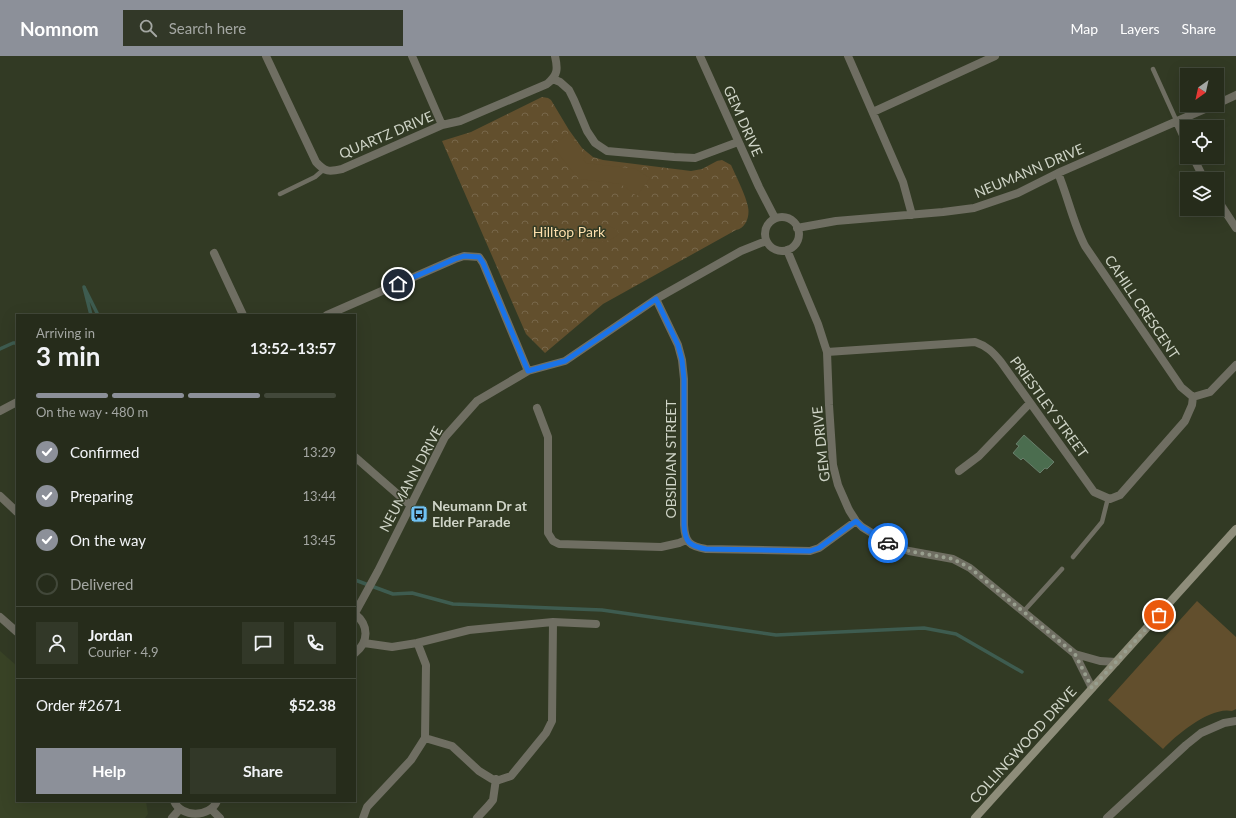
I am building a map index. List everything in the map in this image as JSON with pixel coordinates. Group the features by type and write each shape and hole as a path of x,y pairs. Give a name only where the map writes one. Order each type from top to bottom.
{"main road":[{"name":"COLLINGWOOD DRIVE","path":"974,818 1236,529"}],"street":[{"path":"266,56 316,162 323,170"},
{"path":"412,56 442,125"},
{"path":"555,56 558,68 553,79 560,82 569,90 586,131 595,143 607,151 695,158 738,142"},
{"name":"GEM DRIVE","path":"700,56 758,187 775,218"},
{"path":"848,56 903,182 912,215"},
{"path":"873,112 996,56"},
{"name":"QUARTZ DRIVE","path":"323,170 332,171 342,169 442,125 460,121 519,97 547,84 553,79"},
{"path":"1224,101 1236,95"},
{"name":"NEUMANN DRIVE","path":"797,228 836,221 974,208 1018,193 1058,173 1199,112"},
{"path":"1177,122 1180,129"},
{"name":"CAHILL CRESCENT","path":"1058,173 1080,237 1085,246 1181,387 1193,397"},
{"path":"1224,210 1236,228"},
{"path":"775,218 786,218 790,220 797,228 798,238 796,242 787,250 779,251 774,249 766,241 765,230 775,218"},
{"name":"NEUMANN DRIVE","path":"356,611 378,571 445,437 477,401 528,371 565,361 656,299 741,251 766,241"},
{"name":"GEM DRIVE","path":"787,250 816,318 827,352 833,465 838,485 856,521 862,527 893,546 909,551 953,559 970,568 1075,654 1100,661 1116,662"},
{"path":"214,253 243,314"},
{"path":"329,314 455,259 464,256 479,257 483,263 528,371"},
{"name":"OBSIDIAN STREET","path":"656,299 678,345 682,360 684,379 684,525 686,540"},
{"name":"PRIESTLEY STREET","path":"827,352 975,342 984,345 993,352 1094,492 1108,498"},
{"path":"1108,498 1120,495 1185,421 1192,405 1193,397 1210,392 1236,365"},
{"path":"0,411 16,403"},
{"path":"960,471 979,456 1030,403"},
{"path":"536,408 548,437 548,534 553,541 559,544 661,547 686,540 696,547 706,549 810,551 819,548 856,521"},
{"path":"356,458 410,505"},
{"path":"0,496 16,511"},
{"path":"356,614 363,621 366,632 364,644 356,652"},
{"path":"0,617 16,631"},
{"path":"364,644 392,647 417,643 468,630 554,622 596,624"},
{"path":"425,738 452,746 479,771 492,779 499,780 511,776 546,733 552,721 554,622"},
{"path":"363,818 367,807 411,760 425,738 426,665 417,643"},
{"name":"GEM DRIVE","path":"1075,654 1092,688"},
{"path":"1107,818 1201,733 1224,723 1236,721"},
{"path":"477,818 492,800 496,779"},
{"path":"175,802 179,810 185,814 199,816 212,810 216,802"},
{"path":"172,818 179,810"},
{"path":"212,810 220,818"}],"lane":[{"path":"1153,69 1177,122"},
{"path":"280,194 315,177 323,170"},
{"path":"1073,557 1102,522 1108,498"},
{"path":"1024,612 1062,570"}],"shaded area":[{"path":"0,651 16,665 16,802 146,802 148,814 145,818 0,818"}],"green space":[{"name":"Hilltop Park","path":"542,97 551,100 582,148 593,157 603,160 691,171 702,169 722,160 731,165 741,186 747,202 748,210 748,218 742,227 603,304 545,353 526,334 442,141 471,132"},
{"path":"569,133 586,157 583,159 586,163 636,169 650,178 637,196 621,184 579,179 552,146"},
{"path":"605,224 617,230 619,234 604,242 588,243 582,237 584,231"},
{"path":"1197,601 1236,637 1236,709 1232,711 1214,713 1204,717 1176,736 1163,749 1108,700"}],"building":[{"path":"1024,435 1054,462 1040,473 1023,458 1021,460 1013,453 1019,446 1016,444"}],"waterway":[{"path":"91,314 84,287 98,314"},
{"path":"0,349 16,343"},
{"path":"356,580 393,594 412,593 453,604 602,610 776,635 924,628 956,634 1022,672"}],"way so far":[{"path":"888,543 909,551 953,559 970,568 1075,654 1092,688 1159,615"}],"place":[{"name":"Neumann Dr at Elder Parade","path":"419,514"}],"route":[{"path":"398,284 464,256 479,257 483,263 528,371 565,361 656,299 678,345 682,360 684,379 684,525 686,540 696,547 706,549 810,551 819,548 856,521 862,527 888,543"}]}
